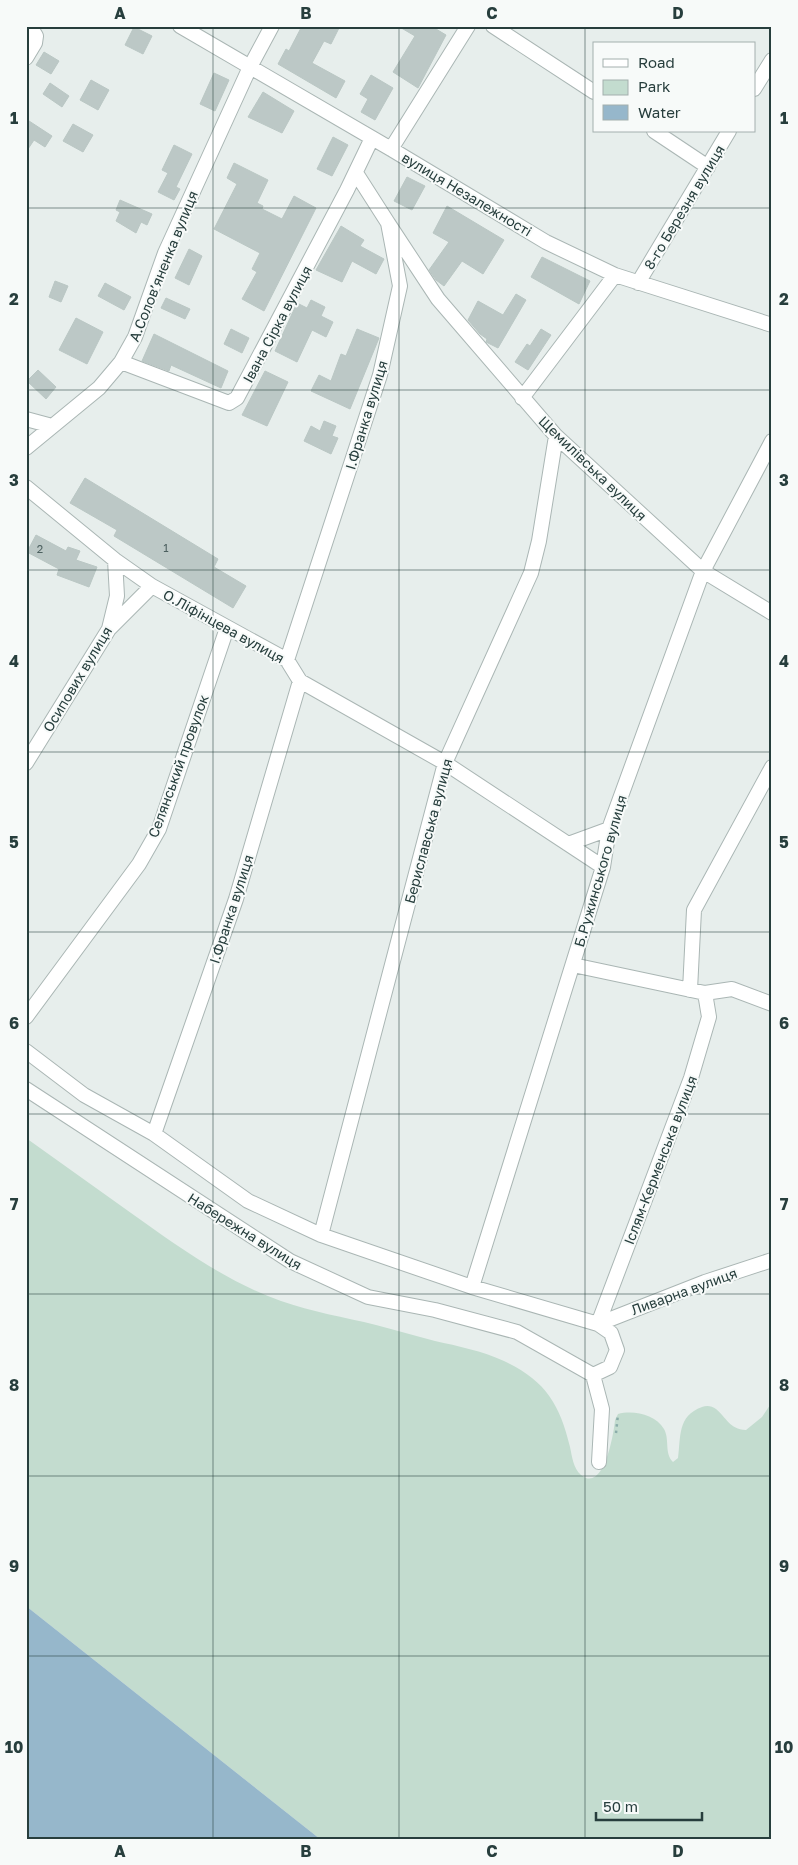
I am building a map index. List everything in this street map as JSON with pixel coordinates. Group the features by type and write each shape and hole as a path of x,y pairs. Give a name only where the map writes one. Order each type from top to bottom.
{"street":[{"path":"26,58 35,43 36,36 30,26"},
{"name":"вулиця Незалежності","path":"180,26 546,242 614,275 772,325"},
{"name":"А.Солов’яненка вулиця","path":"26,448 98,388 121,362 136,337 165,253 250,67 272,26"},
{"path":"391,149 468,26"},
{"path":"493,26 593,91"},
{"path":"756,86 772,60"},
{"path":"656,132 708,166"},
{"name":"8-го Березня вулиця","path":"638,283 728,132"},
{"name":"Івана Сірка вулиця","path":"121,362 229,403 238,398 356,173 372,138"},
{"name":"І.Франка вулиця","path":"287,660 382,366 400,286 388,223 356,173"},
{"name":"Щемилівська вулиця","path":"388,223 438,299 556,436 703,571 772,613"},
{"path":"522,398 614,275"},
{"path":"26,419 52,426"},
{"name":"Бериславська вулиця","path":"321,1235 445,763 531,573 539,541 556,436"},
{"name":"Б.Ружинського вулиця","path":"472,1287 604,867 609,829 703,571 772,441"},
{"name":"О.Ліфінцева вулиця","path":"26,487 115,560 152,586 287,660 300,681 445,763 604,867"},
{"name":"Осипових вулиця","path":"26,763 109,629 117,596 115,560"},
{"path":"109,629 152,586"},
{"name":"Селянський провулок","path":"26,1018 138,864 159,829 227,628"},
{"name":"І.Франка вулиця","path":"154,1134 236,899 300,681"},
{"path":"690,990 694,910 772,767"},
{"path":"568,844 609,829"},
{"path":"573,965 705,993 732,989 772,1004"},
{"name":"Іслям-Керменська вулиця","path":"598,1324 691,1078 709,1017 705,993"},
{"path":"26,1051 84,1095 154,1134 248,1201 321,1235 472,1287 598,1324 611,1333 617,1350 610,1366 593,1376 602,1409 600,1462"},
{"name":"Набережна вулиця","path":"26,1089 290,1261 368,1297 435,1310 518,1332 593,1376"},
{"name":"Ливарна вулиця","path":"598,1324 706,1282 772,1260"}],"green space":[{"path":"26,1138 185,1251 260,1293 304,1308 479,1352 496,1357 518,1368 530,1376 549,1395 561,1418 576,1469 581,1475 589,1479 596,1476 602,1469 610,1448 615,1420 618,1414 643,1414 660,1424 666,1433 669,1455 673,1462 678,1458 680,1435 684,1422 694,1411 704,1406 713,1407 736,1428 746,1430 762,1417 772,1402 772,1839 320,1839 26,1606"}],"water":[{"path":"26,1606 320,1839 26,1839"}],"building":[{"path":"302,26 340,26 331,44 324,41 312,63 345,81 336,98 278,64 286,49 289,51"},
{"path":"398,26 431,26 446,35 418,88 393,72 415,36"},
{"path":"134,27 152,36 143,54 125,45"},
{"path":"44,52 59,61 51,74 36,65"},
{"path":"214,73 229,80 215,111 200,104"},
{"path":"371,75 393,88 375,120 361,112 368,99 360,94"},
{"path":"91,80 109,90 98,110 80,100"},
{"path":"50,83 69,96 62,107 43,94"},
{"path":"263,92 294,111 282,133 248,117"},
{"path":"26,119 52,136 45,147 34,140 26,152"},
{"path":"73,124 93,135 83,152 63,141"},
{"path":"333,137 348,145 332,176 317,169"},
{"path":"174,145 192,154 176,187 180,189 174,200 158,192 168,173 162,170"},
{"path":"234,163 268,180 257,203 263,206 262,209 282,219 294,196 316,208 264,311 242,299 257,272 252,269 260,253 214,229 237,184 227,178"},
{"path":"407,177 425,186 412,210 394,201"},
{"path":"120,200 152,214 147,225 141,222 136,233 116,221 120,212 116,210"},
{"path":"447,206 504,240 483,274 462,261 444,286 436,280 429,270 449,242 433,233"},
{"path":"341,226 364,240 360,246 384,259 376,274 352,261 342,282 316,270"},
{"path":"189,249 202,256 189,285 175,278"},
{"path":"542,257 590,281 579,304 531,277"},
{"path":"55,281 68,286 61,302 49,297"},
{"path":"105,283 131,297 124,310 98,296"},
{"path":"516,294 526,300 498,348 486,342 487,339 468,320 478,301 503,315"},
{"path":"166,298 190,309 185,319 161,308"},
{"path":"311,300 325,307 321,316 333,322 326,337 312,330 297,362 275,351 297,303 307,308"},
{"path":"76,318 103,332 87,364 59,350"},
{"path":"231,329 249,338 242,353 224,344"},
{"path":"357,329 379,338 350,409 311,391 319,375 331,381 341,354 346,356"},
{"path":"541,329 551,335 528,370 515,362 527,344 530,346"},
{"path":"154,334 228,371 221,388 171,365 169,371 142,361"},
{"path":"38,370 56,387 46,399 27,381"},
{"path":"265,371 288,382 267,426 242,415"},
{"path":"324,421 336,426 332,436 338,438 331,454 304,441 311,426 320,431"},
{"path":"85,478 218,559 214,567 246,586 233,608 114,536 117,530 70,503"},
{"path":"36,535 66,551 68,547 80,551 76,560 97,567 89,587 57,575 59,569 27,552"}]}
